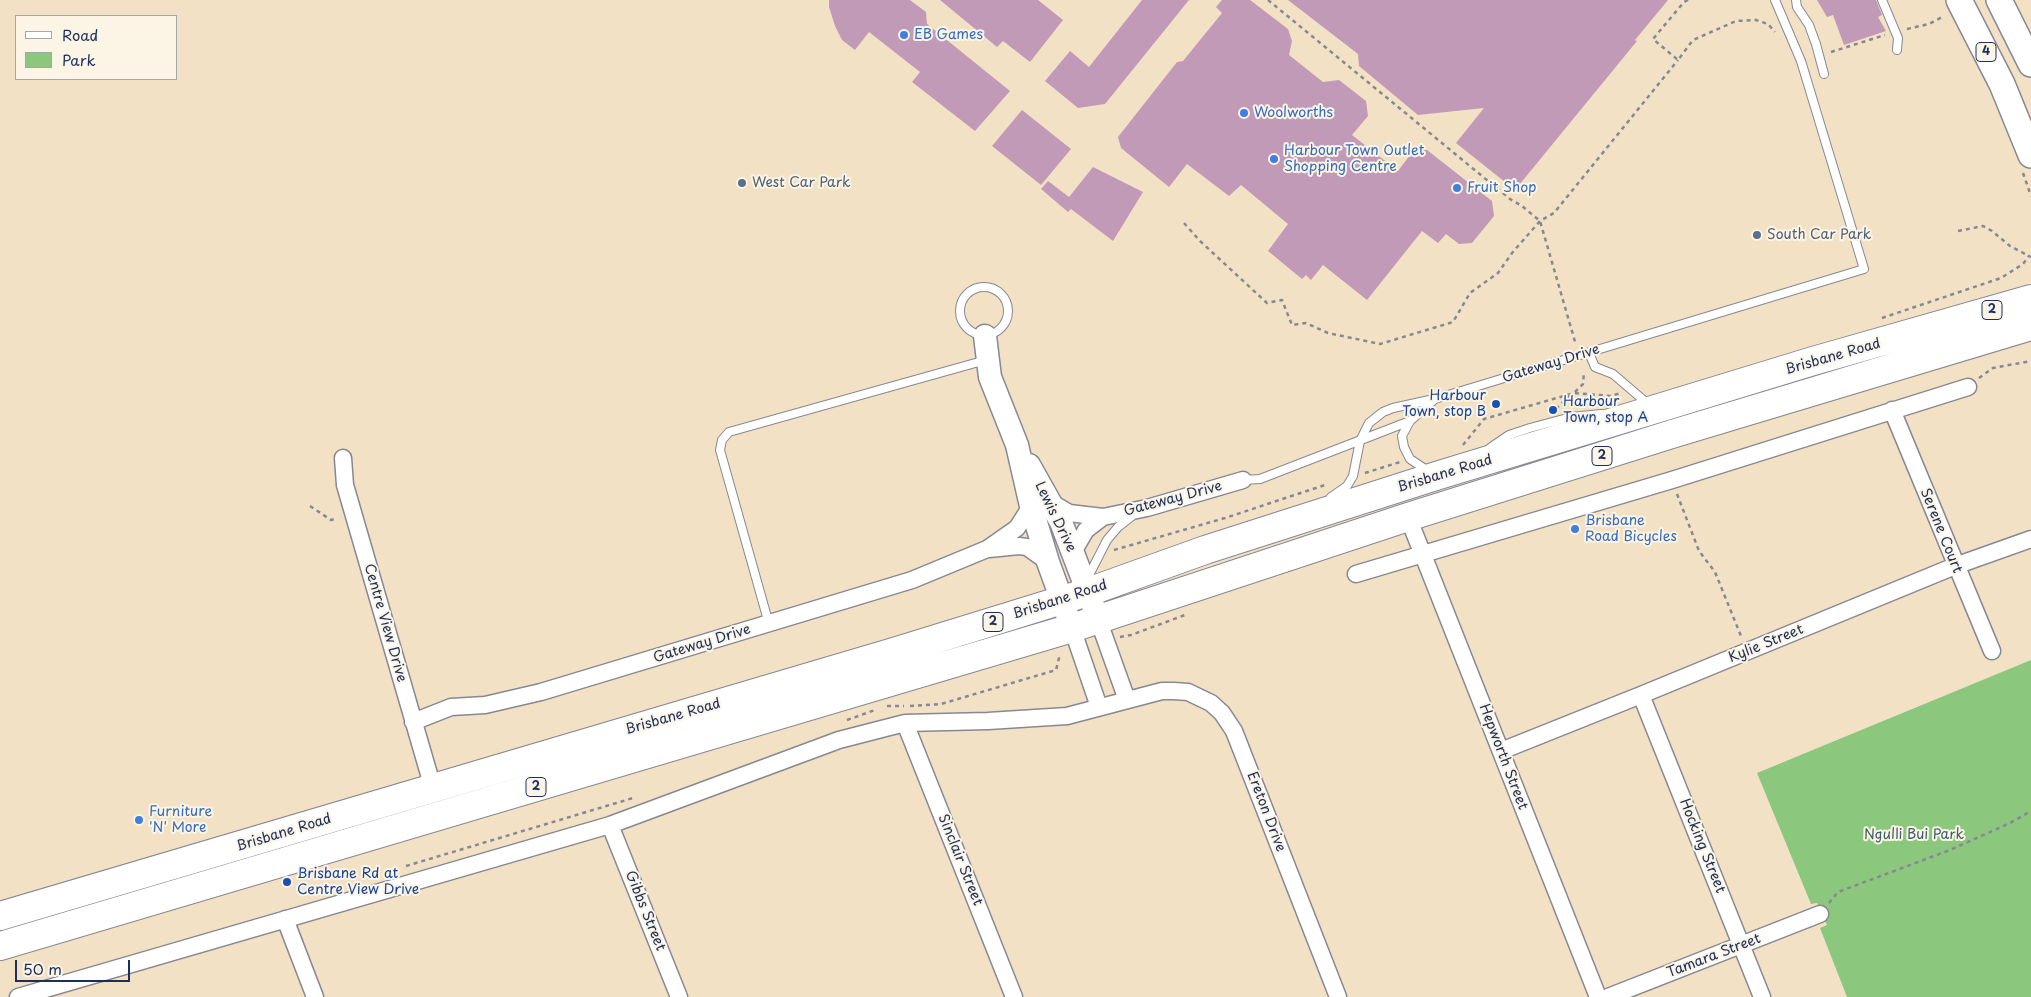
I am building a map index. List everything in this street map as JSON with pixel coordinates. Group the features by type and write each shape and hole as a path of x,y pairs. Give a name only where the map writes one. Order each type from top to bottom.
{"highway":[{"path":"1954,320 2017,290 2030,268"},
{"name":"Brisbane Road","path":"0,916 894,652 1062,600 1086,588 1436,476 1653,413 1954,320 2031,299"},
{"name":"Brisbane Road","path":"0,946 1076,638 1408,516 2031,326"},
{"path":"1990,338 2031,334"}],"main road":[{"path":"1999,0 2031,64"},
{"name":"4","path":"1954,7 1998,78 2031,154"}],"street":[{"name":"Lewis Drive","path":"985,336 990,378 1042,505 1073,552 1102,630"},
{"path":"1356,574 1672,480 1968,387"},
{"name":"Serene Court","path":"1892,410 1955,566 1992,651"},
{"name":"Centre View Drive","path":"344,458 345,485 433,788"},
{"name":"Gateway Drive","path":"413,722 451,708 485,706 541,692 912,580 986,549 1017,528 1042,505 1069,513 1103,517 1147,508 1243,480"},
{"name":"Lewis Drive","path":"1042,505 1048,562 1076,638"},
{"name":"Hepworth Street","path":"1408,516 1598,997"},
{"name":"Gateway Drive","path":"1073,552 1086,530 1103,517"},
{"name":"Kylie Street","path":"1501,750 1641,695 1955,566 2031,539"},
{"name":"Gateway Drive","path":"986,549 1027,547 1048,562"},
{"path":"18,997 610,825 839,740 905,723 1067,716 1133,698 1102,630"},
{"path":"1076,638 1099,706"},
{"name":"Ereton Drive","path":"1133,698 1162,691 1188,692 1211,703 1228,721 1234,732 1338,997"},
{"name":"Hocking Street","path":"1641,695 1762,997"},
{"name":"Sinclair Street","path":"905,723 1014,997"},
{"name":"Gibbs Street","path":"610,825 679,997"},
{"name":"Tamara Street","path":"1608,997 1820,914"},
{"path":"285,919 316,997"}],"lane":[{"name":"Gateway Drive","path":"1243,480 1260,479 1410,421 1435,399 1864,269 1801,61 1775,0"},
{"path":"1796,0 1809,26 1824,74"},
{"path":"1882,0 1896,32 1899,42 1897,50"},
{"path":"985,287 1000,292 1007,301 1009,308 1009,315 1003,327 985,336 972,332 962,322 960,315 960,308 965,297 974,289 985,287"},
{"path":"1589,353 1595,367 1613,374 1653,413"},
{"path":"768,624 720,450 722,440 730,432 988,359"},
{"path":"1758,399 1797,396"},
{"path":"1322,501 1348,486 1356,468 1360,441 1370,422 1383,412 1419,401 1435,399"},
{"path":"1470,466 1502,439 1518,432 1589,414 1653,413"},
{"path":"1410,421 1402,436 1406,452 1410,459 1436,476"},
{"path":"1086,588 1107,540 1124,522 1147,508"},
{"path":"1205,550 1239,529"}],"path":[{"path":"1268,0 1510,199 1540,221 1584,374 1583,384 1558,406 1553,414 1553,422"},
{"path":"1678,60 1653,39 1684,2 1688,0"},
{"path":"1819,56 1896,32 1929,24 1954,7"},
{"path":"1184,223 1200,241 1266,303 1282,300 1292,325 1306,323 1328,333 1380,344 1453,322 1470,293 1498,273 1512,253 1540,221 1554,213 1693,40 1736,21 1756,20 1768,24 1776,34"},
{"path":"1958,231 1983,226 2010,246 2030,268"},
{"path":"1968,387 1993,368 2031,361"},
{"path":"1672,480 1699,552 1715,572 1748,651"},
{"path":"310,506 331,520 335,520"},
{"path":"1102,630 1131,635 1192,612"},
{"path":"886,706 941,704 1056,670 1061,649 1076,638"},
{"path":"844,721 877,710"},
{"path":"402,868 641,796"},
{"path":"1820,914 1838,892 1950,850 2010,823 2031,811"}],"green space":[{"name":"Ngulli Bui Park","path":"2031,660 2031,997 1847,997 1820,928 1827,925 1817,903 1811,904 1757,773"}],"building":[{"path":"829,0 910,0 926,12 927,24 1010,91 975,131 912,82 920,72 869,32 855,50 842,40 835,26 829,7"},
{"path":"940,0 1038,0 1063,20 1030,62 1003,41 997,47"},
{"path":"1142,0 1189,0 1105,104 1078,108 1045,81 1070,51 1089,67"},
{"path":"1222,0 1250,0 1288,29 1292,41 1289,55 1323,82 1339,80 1366,101 1368,116 1352,135 1398,171 1413,151 1427,150 1492,201 1494,216 1472,243 1459,244 1446,234 1438,243 1422,231 1367,300 1323,265 1311,280 1306,275 1302,279 1268,251 1288,224 1241,185 1229,196 1187,164 1169,187 1121,148 1118,137 1177,62 1183,61 1222,13 1216,7"},
{"path":"1288,0 1668,0 1635,40 1637,41 1515,190 1456,143 1484,108 1418,115 1359,66 1358,54"},
{"path":"1817,0 1876,0 1882,15 1878,17 1886,31 1844,45 1833,15 1827,17"},
{"path":"1022,110 1071,149 1041,185 992,146"},
{"path":"1093,167 1143,192 1113,241 1071,209 1068,212 1041,189 1048,181 1069,197"}],"place":[{"name":"EB Games","path":"904,35"},
{"name":"Woolworths","path":"1244,113"},
{"name":"Harbour Town Outlet Shopping Centre","path":"1274,159"},
{"name":"West Car Park","path":"742,183"},
{"name":"Fruit Shop","path":"1457,188"},
{"name":"South Car Park","path":"1757,235"},
{"name":"Harbour Town, stop B","path":"1496,404"},
{"name":"Harbour Town, stop A","path":"1553,410"},
{"name":"Brisbane Road Bicycles","path":"1575,529"},
{"name":"Furniture 'N' More","path":"139,820"},
{"name":"Brisbane Rd at Centre View Drive","path":"287,882"}]}
